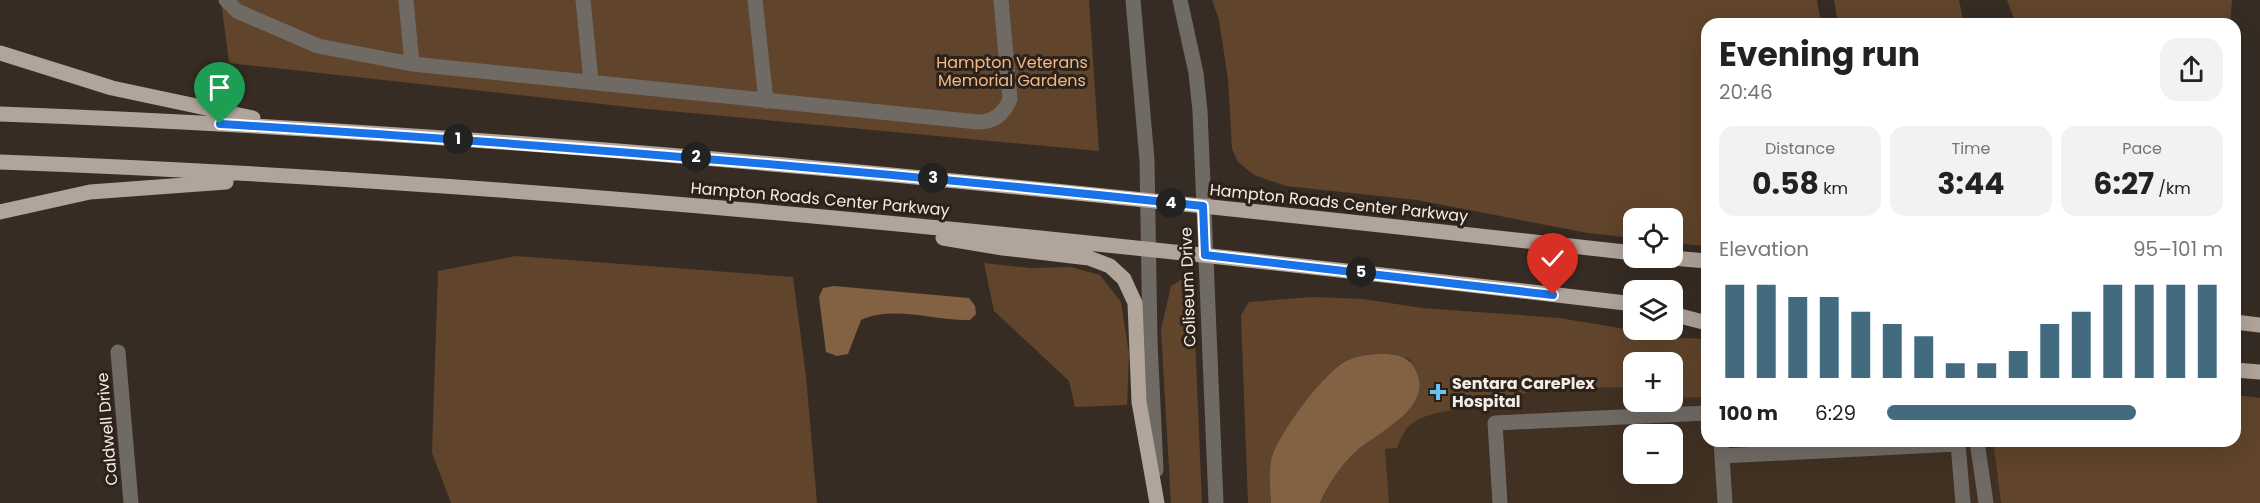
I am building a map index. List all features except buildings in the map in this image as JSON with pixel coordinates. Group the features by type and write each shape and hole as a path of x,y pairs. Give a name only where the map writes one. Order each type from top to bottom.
{"main road":[{"path":"0,53 150,97 315,130"},
{"name":"Hampton Roads Center Parkway","path":"0,114 315,130 752,161 1149,200 1623,252"},
{"name":"Hampton Roads Center Parkway","path":"0,162 533,192 816,216 1205,255 1623,303"},
{"path":"0,212 57,198 113,190 187,183 319,179"},
{"path":"816,216 1003,248 1089,258 1117,272 1130,288 1135,303 1139,402 1158,503"},
{"path":"1683,259 1701,260"},
{"path":"1683,310 1701,312"},
{"path":"1683,317 1701,321"},
{"path":"2241,323 2260,325"},
{"path":"2241,370 2260,372"}],"street":[{"path":"406,0 412,64"},
{"path":"583,0 591,81"},
{"path":"755,0 766,101"},
{"path":"231,6 318,46 412,64 978,122 995,119 1006,109 1010,99 1001,0"},
{"path":"1133,0 1140,58 1149,200 1150,341 1158,503"},
{"name":"Coliseum Drive","path":"1180,0 1196,73 1202,139 1216,503"},
{"name":"Caldwell Drive","path":"118,352 131,503"},
{"path":"1500,503 1494,423 1701,413"},
{"path":"1725,503 1721,448 1780,447"},
{"path":"1958,447 1963,503"},
{"path":"1978,447 1986,503"}],"shaded area":[{"path":"834,286 969,298 975,306 976,314 970,320 900,314 873,316 861,320 848,354 837,356 826,352 819,297 823,288"},
{"name":"Sentara CarePlex Hospital","path":"1312,297 1363,299 1422,308 1559,318 1623,329 1623,340 1701,339 1701,447 1994,447 2001,503 1248,503 1241,315 1249,302"},
{"path":"1377,354 1405,358 1413,365 1419,385 1417,398 1398,420 1351,456 1333,478 1320,503 1271,503 1269,477 1271,461 1281,438 1300,408 1322,381 1341,364 1358,357"}],"green space":[{"name":"Hampton Veterans Memorial Gardens","path":"221,0 1089,0 1099,151 647,109 229,63"},
{"path":"1212,0 1817,0 1820,18 1701,18 1701,245 1683,244 1683,208 1623,208 1623,237 1588,233 1417,200 1286,186 1254,175 1238,162 1232,149 1228,79 1219,20"},
{"path":"1834,0 1959,0 1963,18 1837,18"},
{"path":"2007,0 2232,0 2230,18 2014,18"},
{"path":"516,256 793,277 806,376 817,503 451,503 432,453 438,271"},
{"path":"984,263 1030,268 1071,267 1100,275 1121,302 1129,354 1127,405 1075,407 1069,381 994,311"},
{"path":"1184,278 1190,285 1194,314 1202,503 1171,503 1161,330 1171,286"},
{"path":"1312,297 1363,299 1422,308 1559,318 1623,329 1623,340 1701,339 1701,397 1683,398 1683,352 1623,352 1623,387 1535,389 1520,395 1516,406 1459,409 1429,415 1408,427 1397,448 1385,449 1389,503 1320,503 1332,479 1351,455 1368,442 1411,360 1385,354 1357,357 1340,364 1322,381 1282,439 1270,467 1271,503 1248,503 1241,315 1249,302"},
{"path":"2241,396 2260,398 2260,503 2001,503 1994,447 2241,447"}],"place":[{"name":"Sentara CarePlex Hospital","path":"1438,392"}],"route":[{"path":"220,124 740,160 1203,206 1205,255 1553,295"}]}
